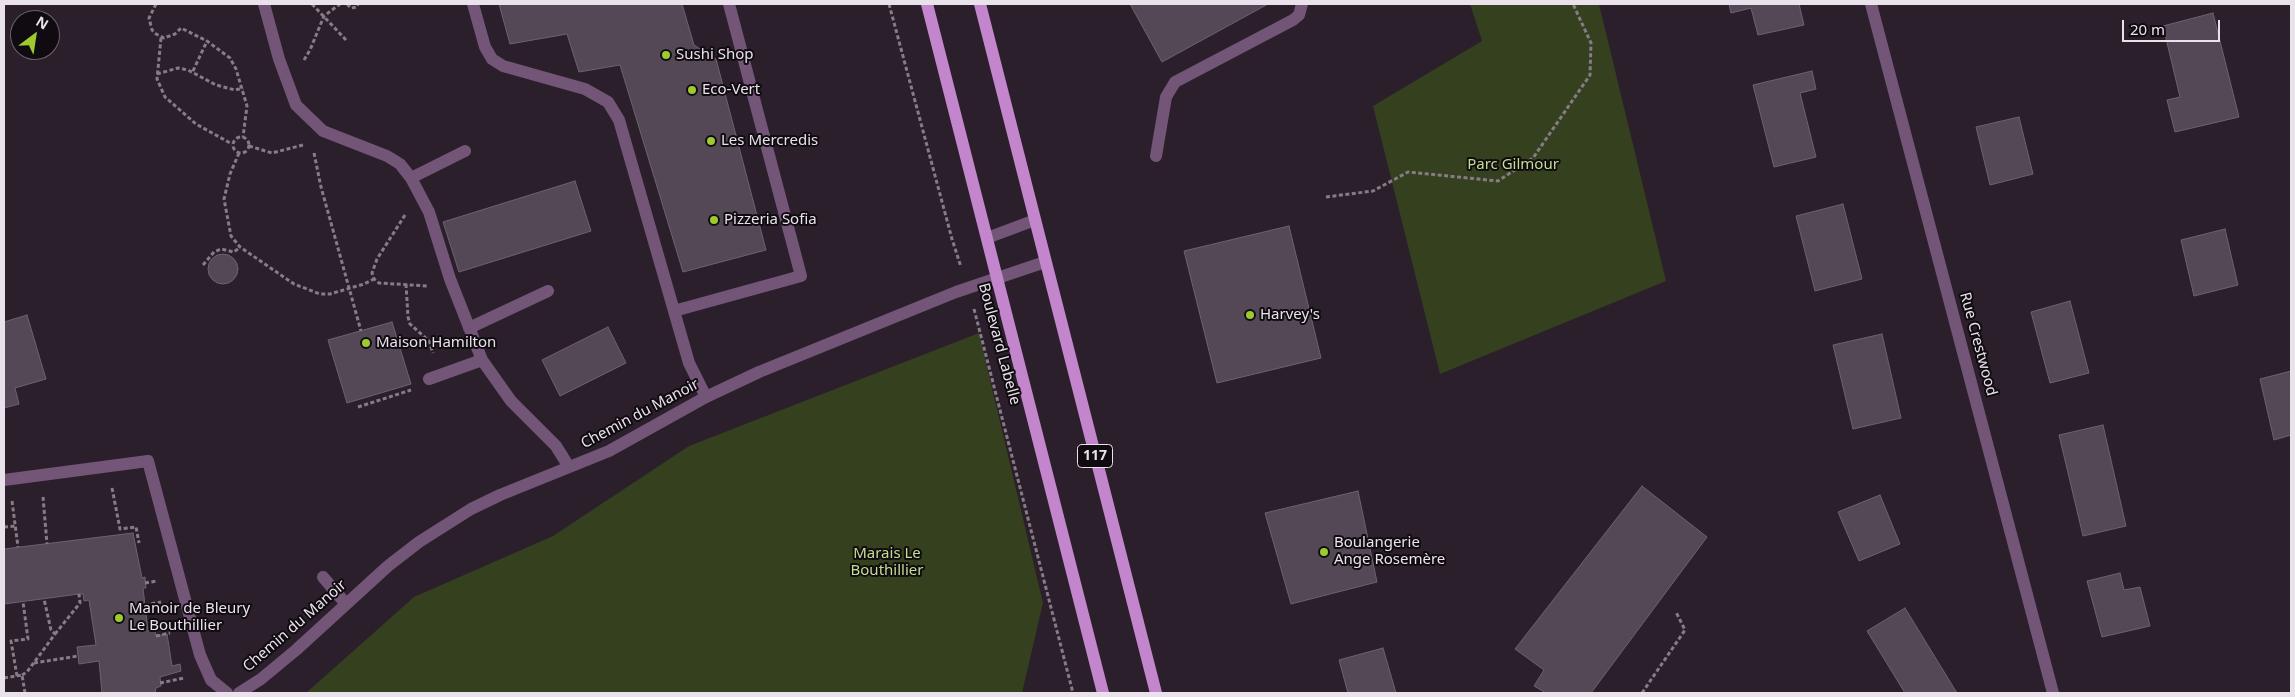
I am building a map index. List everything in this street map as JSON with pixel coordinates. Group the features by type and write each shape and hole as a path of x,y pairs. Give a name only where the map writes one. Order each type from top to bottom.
{"main road":[{"name":"Boulevard Labelle","path":"927,4 1103,693"},
{"name":"117","path":"980,4 1156,693"}],"street":[{"path":"264,4 291,94 303,115 323,131 387,156 400,164 411,178 429,212 482,360 511,401 556,446 569,467"},
{"path":"473,4 485,47 492,59 503,66 585,89 608,102 619,120 689,363 706,397"},
{"path":"674,311 801,276 729,4"},
{"path":"1156,156 1166,97 1175,82 1292,20 1299,14 1302,4"},
{"name":"Rue Crestwood","path":"1871,4 2053,693"},
{"path":"411,178 465,151"},
{"path":"987,238 1035,220"},
{"name":"Chemin du Manoir","path":"239,693 262,679 388,566 444,524 500,495 609,451 706,397 776,365 968,288 1045,262"},
{"path":"469,328 548,291"},
{"path":"429,380 482,360"},
{"path":"4,480 148,461 200,655 211,680 224,691"},
{"path":"323,577 346,604"},
{"path":"208,693 224,691"}],"path":[{"path":"156,4 151,13 150,24 152,30 161,38 170,37 181,28 207,41 230,58 243,88 247,106 243,137"},
{"path":"312,4 346,40"},
{"path":"297,64 307,57 324,16 340,4"},
{"path":"347,4 352,8 357,7 358,4"},
{"name":"Boulevard Labelle","path":"889,4 952,240 968,288 1073,693"},
{"path":"1326,197 1373,191 1408,172 1498,180 1533,158 1590,75 1590,43 1573,4"},
{"path":"161,38 157,74 159,86 174,106 196,124 232,144 239,153"},
{"path":"193,71 207,41"},
{"path":"157,74 178,68 193,71 216,85 235,90 243,88"},
{"path":"232,144 235,139 243,137 248,140 249,146 244,152 239,153 230,174 224,199 231,236 240,247 294,284 308,290 330,294 374,279"},
{"path":"249,146 272,153 307,144"},
{"path":"314,150 321,187 361,331"},
{"path":"410,207 377,259 372,273 374,279 379,282 431,287"},
{"path":"203,265 214,252 221,250 234,252 240,247"},
{"path":"406,284 410,324 429,342 435,359"},
{"path":"358,407 417,388"},
{"path":"112,484 120,529 136,527 139,543"},
{"path":"46,522 47,544"},
{"path":"4,527 16,526 18,547"},
{"path":"4,678 22,675 27,672 80,603 79,594"},
{"path":"44,599 51,630 55,634"},
{"path":"17,676 11,641 28,639 23,602"},
{"path":"145,605 163,602"},
{"path":"1642,693 1686,630 1676,612"},
{"path":"156,636 172,632"},
{"path":"34,663 78,656"},
{"path":"22,675 25,693"},
{"path":"160,682 187,678 187,682"}],"green space":[{"name":"Parc Gilmour","path":"1470,4 1599,4 1666,281 1440,374 1373,106 1482,41"},
{"name":"Marais Le Bouthillier","path":"979,333 1043,603 1022,693 306,693 414,597 553,536 689,446"}],"building":[{"path":"499,4 682,4 694,45 716,59 766,250 683,272 620,65 579,72 567,34 510,44"},
{"path":"1130,4 1268,4 1162,62"},
{"path":"1729,4 1799,4 1804,25 1758,35 1751,8 1731,13"},
{"path":"2213,13 2239,117 2175,132 2167,100 2180,97 2163,26"},
{"path":"1812,71 1816,89 1800,93 1816,157 1774,167 1753,85"},
{"path":"2019,117 2033,174 1990,185 1976,127"},
{"path":"575,181 591,231 459,272 443,222"},
{"path":"1843,204 1862,279 1815,291 1796,216"},
{"path":"1289,226 1321,358 1217,383 1184,251"},
{"path":"2225,229 2238,285 2194,296 2181,240"},
{"path":"223,254 234,258 238,269 234,280 223,284 212,280 208,269 212,258"},
{"path":"2070,301 2089,373 2050,383 2031,312"},
{"path":"27,315 46,379 15,388 19,404 4,408 4,322"},
{"path":"392,322 411,384 347,403 328,340"},
{"path":"608,327 626,363 560,396 542,360"},
{"path":"1882,334 1901,418 1853,429 1833,345"},
{"path":"2291,371 2291,435 2274,440 2260,379"},
{"path":"2103,425 2126,526 2083,536 2059,435"},
{"path":"1642,486 1707,537 1591,693 1546,693 1534,686 1544,670 1515,649"},
{"path":"1358,491 1377,582 1291,604 1265,513"},
{"path":"1880,495 1900,544 1859,561 1838,512"},
{"name":"Manoir de Bleury Le Bouthillier","path":"133,533 142,578 145,577 146,588 143,588 148,631 155,631 156,636 167,634 172,666 180,664 181,671 160,677 161,686 156,688 155,693 102,693 99,661 79,664 77,647 96,645 89,600 84,601 83,594 79,594 4,604 4,549"},
{"path":"2120,573 2124,590 2140,587 2150,626 2102,637 2087,581"},
{"path":"1905,608 1957,693 1905,693 1867,631"},
{"path":"1383,648 1396,693 1348,693 1339,660"}],"place":[{"name":"Sushi Shop","path":"666,55"},
{"name":"Eco-Vert","path":"692,90"},
{"name":"Les Mercredis","path":"711,141"},
{"name":"Pizzeria Sofia","path":"714,220"},
{"name":"Harvey's","path":"1250,315"},
{"name":"Maison Hamilton","path":"366,343"},
{"name":"Boulangerie Ange Rosemère","path":"1324,552"},
{"name":"Manoir de Bleury Le Bouthillier","path":"119,618"}]}
